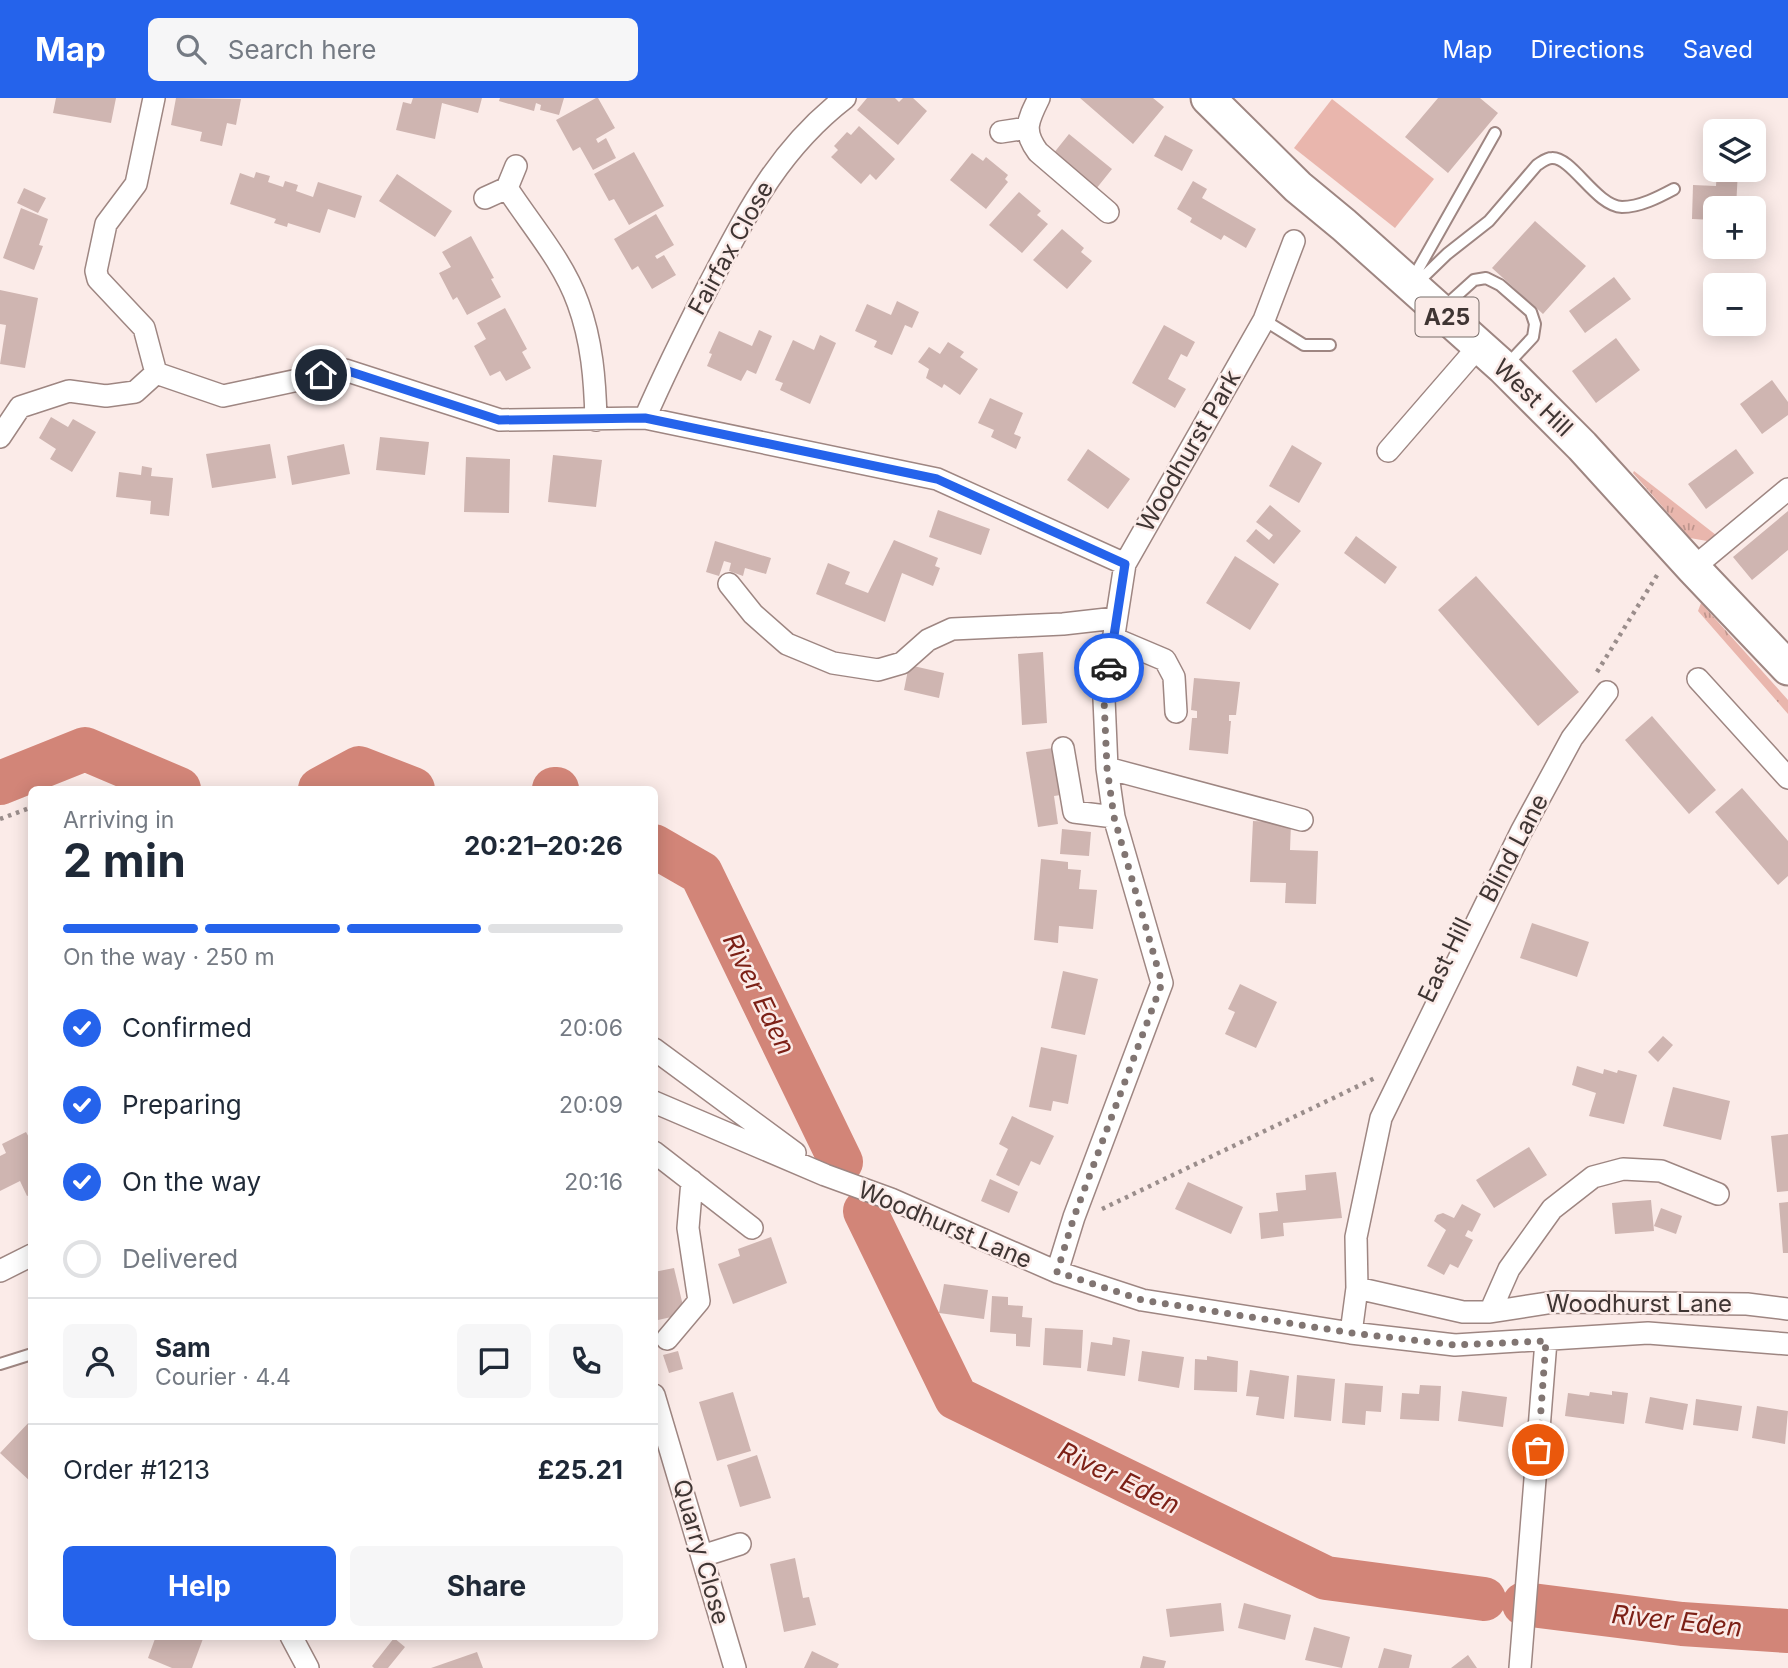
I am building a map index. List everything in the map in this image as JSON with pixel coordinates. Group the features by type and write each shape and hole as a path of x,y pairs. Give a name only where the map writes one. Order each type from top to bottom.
{"main road":[{"name":"West Hill","path":"1208,98 1298,187 1492,357 1582,446 1684,558"},
{"name":"A25","path":"1684,558 1788,668"}],"street":[{"path":"154,98 136,184 106,224 96,271 98,279 144,328 156,373"},
{"name":"Fairfax Close","path":"645,418 669,363 761,192 785,155 822,116 845,98"},
{"path":"1039,98 1028,118 1028,137 1038,152 1108,212"},
{"path":"1001,132 1028,128"},
{"path":"485,198 508,188 516,166"},
{"path":"508,188 550,251 578,303 595,376 596,419"},
{"name":"Woodhurst Park","path":"1057,1272 1074,1217 1162,983 1114,817 1107,768 1104,699 1125,564 1264,320 1294,241"},
{"path":"1388,451 1492,357"},
{"path":"156,373 223,396 345,370 499,420 645,418 937,479 1125,564"},
{"path":"0,437 20,407 69,391 106,396 135,393 156,373"},
{"path":"1684,558 1788,489"},
{"path":"729,584 753,614 788,644 833,663 878,670 902,663 928,640 952,629 1063,624 1114,628 1165,660 1174,677 1176,712"},
{"path":"1698,680 1779,751 1788,778"},
{"name":"Blind Lane","path":"1352,1333 1357,1288 1356,1237 1381,1118 1521,832 1601,683"},
{"path":"1063,748 1074,812 1114,817"},
{"path":"1107,768 1302,820"},
{"path":"658,1052 825,1175"},
{"name":"Woodhurst Lane","path":"658,1104 825,1175 891,1199 1057,1272 1142,1300 1352,1333 1455,1345 1648,1333 1788,1344"},
{"path":"658,1155 752,1228"},
{"path":"1490,1312 1508,1269 1552,1209 1593,1177 1623,1169 1661,1171 1718,1194"},
{"path":"667,1339 699,1301 688,1228 692,1181"},
{"path":"0,1271 28,1257"},
{"name":"Woodhurst Lane","path":"1357,1288 1463,1312 1490,1312 1554,1302 1747,1304 1788,1309"},
{"path":"1521,1668 1546,1341"},
{"name":"Quarry Close","path":"658,1408 735,1668"},
{"path":"702,1556 740,1544"},
{"path":"293,1640 308,1668"}],"lane":[{"path":"1412,285 1495,133"},
{"path":"1412,285 1489,221 1537,165 1546,159 1554,157 1563,162 1605,200 1616,206 1637,204 1674,189"},
{"path":"1440,310 1474,280 1486,278 1500,285 1531,312 1535,324 1533,337 1492,357"},
{"path":"1264,320 1304,345 1330,345"},
{"path":"0,1364 28,1355"}],"path":[{"path":"1601,683 1684,558"},
{"path":"0,819 28,808"},
{"path":"1074,1217 1102,1209 1377,1076"}],"green space":[{"path":"1332,99 1434,179 1395,228 1294,148"},
{"path":"1634,471 1716,535 1707,541 1690,538"},
{"path":"1701,603 1788,700 1788,714 1698,611"}],"building":[{"path":"56,98 116,98 111,123 53,113"},
{"path":"176,98 241,99 236,125 227,123 222,146 200,141 202,132 171,125"},
{"path":"413,98 482,98 478,113 442,103 435,139 396,130 403,102 411,104"},
{"path":"500,98 564,98 559,115 540,110 541,105 536,103 534,111 499,101"},
{"path":"596,98 615,128 596,139 598,143 606,138 616,158 593,170 580,147 573,151 556,120"},
{"path":"867,98 895,98 899,102 903,98 913,98 927,111 898,145 857,110"},
{"path":"1080,98 1153,98 1164,107 1133,144"},
{"path":"1438,98 1480,98 1498,113 1448,173 1405,137"},
{"path":"859,126 895,159 876,180 870,174 861,184 831,157 838,150 834,146 847,132 851,135"},
{"path":"1069,134 1112,169 1096,189 1053,154"},
{"path":"1165,135 1193,150 1182,171 1154,156"},
{"path":"634,152 664,206 629,225 614,199 609,201 594,174"},
{"path":"972,153 983,161 986,157 1008,175 1005,179 1008,182 986,209 950,180"},
{"path":"256,172 270,176 268,182 283,187 285,181 298,185 296,191 313,197 318,182 362,196 355,218 328,209 320,233 288,223 287,227 274,223 276,219 230,204 240,173 254,178"},
{"path":"397,174 452,211 435,237 379,201"},
{"path":"1193,181 1207,189 1202,198 1256,229 1246,248 1224,235 1221,240 1190,222 1192,218 1177,209"},
{"path":"1716,182 1737,182 1737,196 1703,196 1703,219 1692,219 1693,185 1716,186"},
{"path":"24,188 46,198 38,213 17,203"},
{"path":"1019,192 1041,211 1037,215 1048,224 1022,253 989,225"},
{"path":"21,208 48,219 39,245 43,246 34,270 3,258"},
{"path":"656,214 674,245 655,256 657,259 664,255 676,275 652,289 638,266 632,270 614,239"},
{"path":"1535,221 1586,266 1543,314 1492,268"},
{"path":"1062,229 1084,248 1081,252 1092,261 1067,289 1033,260"},
{"path":"471,236 494,278 491,279 501,297 467,315 457,297 453,300 439,273 451,267 442,252"},
{"path":"1614,277 1631,299 1585,333 1569,311"},
{"path":"0,290 38,298 25,368 0,364 6,325 0,324"},
{"path":"897,301 919,312 912,328 905,325 892,355 874,347 877,341 855,331 867,304 891,315"},
{"path":"505,308 527,349 522,352 531,368 506,381 500,371 490,376 474,346 486,339 477,323"},
{"path":"1164,325 1195,342 1187,357 1181,354 1168,379 1186,389 1175,408 1132,383"},
{"path":"759,330 772,336 756,374 747,370 741,381 707,366 712,354 709,353 719,331 752,346"},
{"path":"820,335 836,343 810,404 780,390 783,383 775,380 793,340 814,350"},
{"path":"1616,338 1640,370 1596,403 1572,371"},
{"path":"948,342 964,352 960,357 978,369 960,395 944,384 942,388 926,378 929,369 918,362 929,347 940,354"},
{"path":"1772,380 1788,402 1788,415 1762,434 1740,404"},
{"path":"990,398 1023,413 1014,434 1021,437 1016,449 991,437 994,430 978,423"},
{"path":"51,417 68,427 73,419 96,432 72,472 50,459 56,449 39,438"},
{"path":"380,437 429,442 425,475 376,470"},
{"path":"270,444 276,478 212,488 206,454"},
{"path":"344,444 350,474 292,485 287,456"},
{"path":"1292,445 1322,463 1299,503 1269,486"},
{"path":"1088,449 1130,479 1108,509 1067,480"},
{"path":"1736,449 1754,473 1706,509 1688,484"},
{"path":"553,455 602,460 596,507 548,502"},
{"path":"466,457 510,459 509,513 464,512"},
{"path":"142,466 152,468 151,476 173,478 169,516 150,514 151,501 116,497 119,472 141,475"},
{"path":"1270,505 1301,531 1274,564 1246,541 1256,529 1269,540 1273,535 1256,522"},
{"path":"938,510 990,529 981,555 929,537"},
{"path":"1788,511 1788,550 1752,580 1733,557"},
{"path":"1356,536 1397,567 1385,584 1344,553"},
{"path":"894,540 938,558 935,566 940,568 933,586 902,573 885,622 816,594 828,563 850,572 845,584 868,593"},
{"path":"715,541 771,558 766,574 745,568 743,576 729,571 731,563 724,561 719,576 706,572"},
{"path":"1235,556 1279,584 1250,630 1206,603"},
{"path":"1476,576 1579,692 1538,726 1438,610"},
{"path":"1043,652 1047,723 1022,725 1018,654"},
{"path":"909,665 944,673 939,698 904,690"},
{"path":"1194,678 1240,682 1236,715 1229,715 1231,721 1228,754 1189,750 1192,718 1197,718 1197,711 1191,710"},
{"path":"1652,716 1716,790 1689,814 1625,740"},
{"path":"1053,748 1061,795 1054,796 1058,824 1038,827 1026,752"},
{"path":"1742,788 1788,841 1788,876 1778,885 1715,812"},
{"path":"1253,821 1291,823 1290,850 1318,851 1316,904 1285,903 1286,883 1250,882"},
{"path":"1062,829 1091,832 1089,856 1060,854"},
{"path":"1041,859 1068,862 1068,869 1081,870 1079,889 1097,890 1093,929 1059,926 1058,943 1034,940"},
{"path":"1532,923 1589,942 1577,977 1520,958"},
{"path":"1063,971 1098,979 1085,1035 1051,1028"},
{"path":"1240,984 1277,1002 1256,1048 1225,1034 1235,1012 1228,1009"},
{"path":"1663,1036 1673,1045 1658,1062 1648,1052"},
{"path":"1041,1047 1077,1055 1068,1104 1053,1101 1051,1111 1029,1107"},
{"path":"1577,1066 1603,1074 1604,1069 1637,1075 1624,1124 1589,1116 1596,1093 1572,1085"},
{"path":"1673,1087 1730,1101 1721,1140 1663,1126"},
{"path":"1012,1116 1054,1136 1040,1165 1031,1161 1019,1186 996,1175 1008,1149 999,1144"},
{"path":"26,1132 28,1136 28,1196 20,1181 0,1191 0,1156 6,1153 2,1144"},
{"path":"1788,1134 1788,1191 1777,1192 1771,1136"},
{"path":"1529,1147 1547,1175 1494,1208 1476,1180"},
{"path":"1336,1172 1342,1218 1283,1223 1284,1236 1261,1239 1259,1213 1278,1211 1276,1193 1306,1190 1305,1175"},
{"path":"990,1179 1018,1192 1009,1213 981,1201"},
{"path":"1188,1182 1243,1207 1231,1234 1175,1209"},
{"path":"1651,1200 1654,1231 1615,1234 1612,1203"},
{"path":"1788,1202 1788,1253 1783,1253 1779,1203"},
{"path":"1462,1204 1481,1214 1472,1232 1468,1230 1465,1236 1473,1240 1458,1268 1450,1264 1444,1275 1427,1266 1446,1230 1434,1221 1437,1215 1443,1213 1454,1218"},
{"path":"1661,1208 1682,1216 1676,1234 1654,1226"},
{"path":"771,1237 787,1283 733,1304 718,1264 740,1256 738,1249"},
{"path":"674,1268 685,1314 658,1320 658,1271"},
{"path":"944,1284 988,1290 984,1319 939,1313"},
{"path":"992,1296 1008,1297 1008,1305 1023,1306 1022,1317 1032,1318 1030,1347 1016,1346 1016,1334 990,1332"},
{"path":"1045,1328 1083,1330 1081,1368 1043,1365"},
{"path":"1113,1337 1130,1340 1125,1376 1087,1371 1091,1342 1112,1345"},
{"path":"678,1351 683,1369 669,1373 663,1355"},
{"path":"1142,1351 1184,1357 1179,1388 1138,1381"},
{"path":"1207,1356 1238,1361 1237,1392 1194,1390 1195,1359 1207,1360"},
{"path":"1250,1370 1289,1376 1284,1419 1256,1415 1259,1397 1246,1396"},
{"path":"1297,1375 1335,1379 1331,1421 1294,1417"},
{"path":"1345,1383 1383,1386 1381,1412 1366,1411 1365,1425 1342,1423"},
{"path":"1420,1385 1441,1386 1439,1421 1400,1419 1402,1393 1419,1394"},
{"path":"1462,1391 1507,1397 1503,1427 1458,1421"},
{"path":"1612,1391 1628,1393 1624,1424 1565,1416 1568,1393 1612,1395"},
{"path":"733,1392 751,1451 717,1461 699,1402"},
{"path":"1650,1397 1688,1404 1683,1430 1645,1423"},
{"path":"1696,1399 1742,1406 1738,1431 1693,1425"},
{"path":"1757,1406 1788,1411 1785,1444 1752,1438"},
{"path":"28,1423 28,1479 0,1453"},
{"path":"757,1455 771,1498 740,1507 727,1465"},
{"path":"795,1558 803,1598 809,1597 816,1625 784,1632 770,1564"},
{"path":"1221,1603 1224,1631 1170,1637 1166,1609"},
{"path":"1244,1603 1291,1615 1285,1640 1238,1628"},
{"path":"1314,1627 1350,1637 1342,1668 1305,1660"},
{"path":"155,1640 202,1640 192,1668 172,1668 148,1658"},
{"path":"392,1640 405,1647 388,1668 372,1666"},
{"path":"1384,1648 1412,1655 1409,1668 1378,1668"},
{"path":"812,1651 839,1664 837,1668 804,1668"},
{"path":"477,1652 483,1668 431,1668"},
{"path":"1468,1655 1477,1668 1451,1668"},
{"path":"1143,1656 1166,1661 1164,1668 1140,1668"}],"waterway":[{"name":"River Eden","path":"0,783 85,749 172,786"},
{"name":"River Eden","path":"326,786 359,768 405,786"},
{"name":"River Eden","path":"658,848 701,873 841,1162"},
{"name":"River Eden","path":"865,1211 956,1398 1326,1578 1484,1599"},
{"name":"River Eden","path":"1524,1604 1682,1624 1788,1631"}],"way so far":[{"path":"1109,668 1104,699 1107,768 1114,817 1162,983 1074,1217 1057,1272 1142,1300 1352,1333 1455,1345 1546,1341 1538,1450"}],"route":[{"path":"321,375 345,370 499,420 645,418 937,479 1060,532 1125,564 1109,668"}]}
